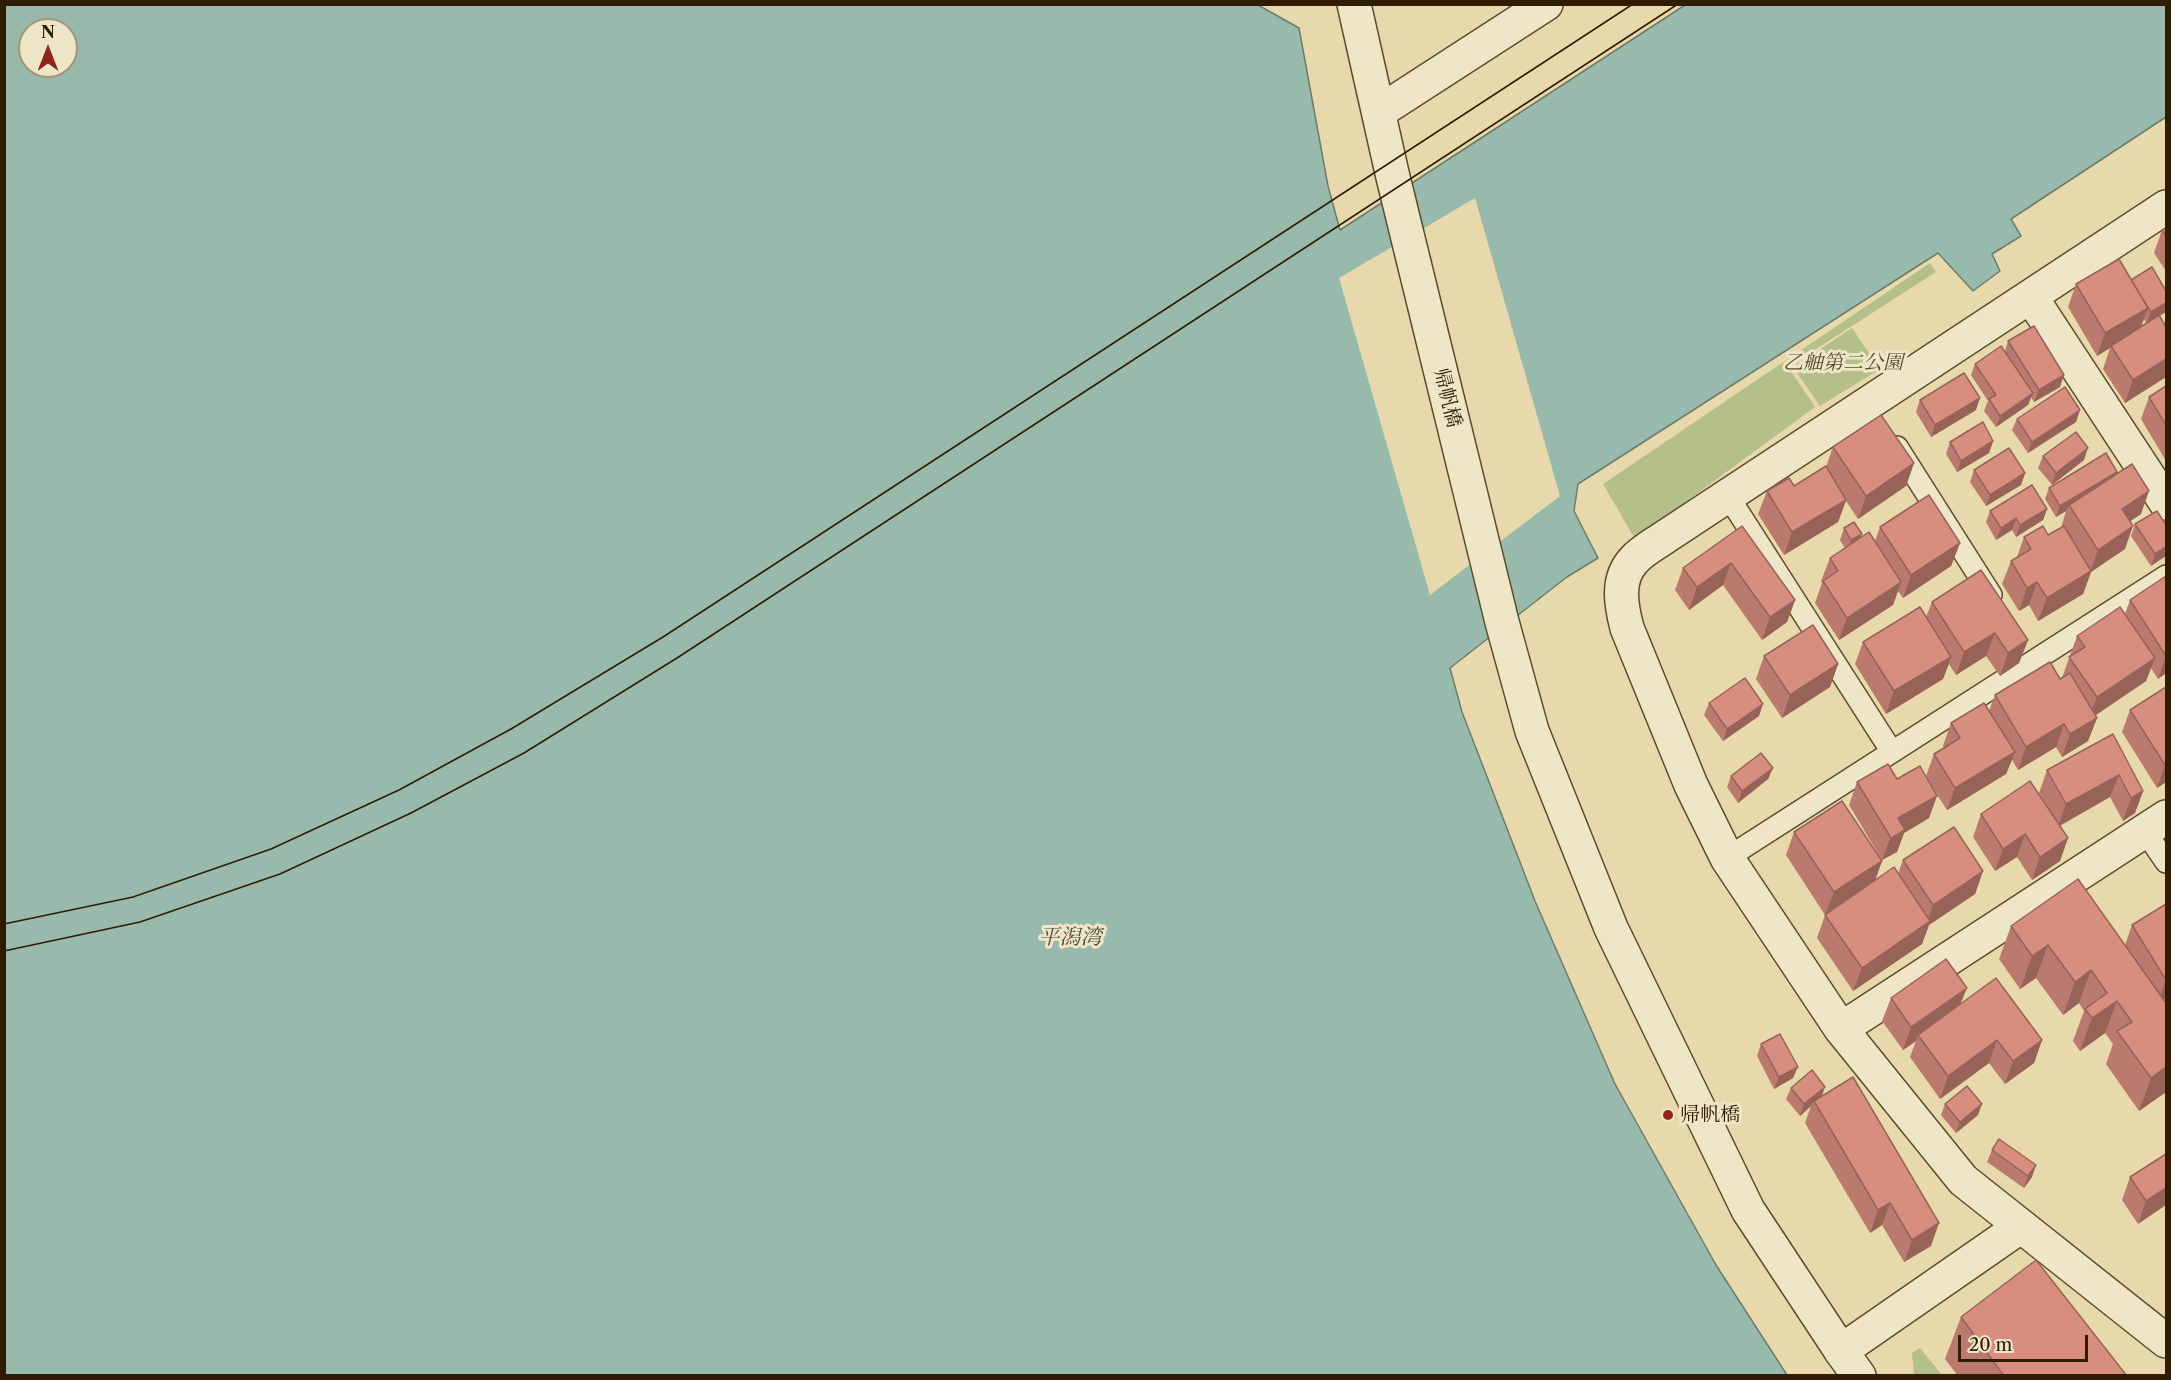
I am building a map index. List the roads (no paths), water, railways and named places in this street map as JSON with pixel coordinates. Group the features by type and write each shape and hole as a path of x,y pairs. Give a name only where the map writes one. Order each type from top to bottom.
{"street":[{"name":"帰帆橋","path":"1354,4 1392,173 1502,622 1532,731 1611,928 1748,1210 1850,1363"},
{"path":"1379,112 1546,4"},
{"path":"2166,207 2031,297 1879,420 1728,495 1665,537 1634,560 1623,579 1621,602 1627,628 1678,754 1727,858 1841,1029 1962,1180 2166,1341"},
{"path":"2031,297 2166,503"},
{"path":"1841,1029 2156,824"},
{"path":"1850,1363 2020,1227"}],"lane":[{"path":"1879,420 2001,612"},
{"path":"1728,495 1892,752"},
{"path":"1727,858 2166,576"},
{"path":"2020,642 2033,661"},
{"path":"2156,824 2166,862"}],"water":[{"name":"平潟湾","path":"5,5 1258,5 1299,28 1328,186 1340,230 1685,5 2166,5 2166,117 2011,219 2021,236 1992,254 2000,271 1973,291 1938,253 1578,484 1574,511 1598,558 1567,577 1450,668 1462,712 1535,901 1615,1084 1716,1265 1787,1375 5,1376"}],"tram line":[{"path":"4,924 133,897 271,849 399,790 511,729 663,637 1633,4"},
{"path":"4,951 140,922 280,874 411,813 524,753 677,658 1678,4"}],"place":[{"name":"帰帆橋","path":"1668,1115"}],"park label":[{"name":"乙舳第二公園","path":"1843,363"}]}
